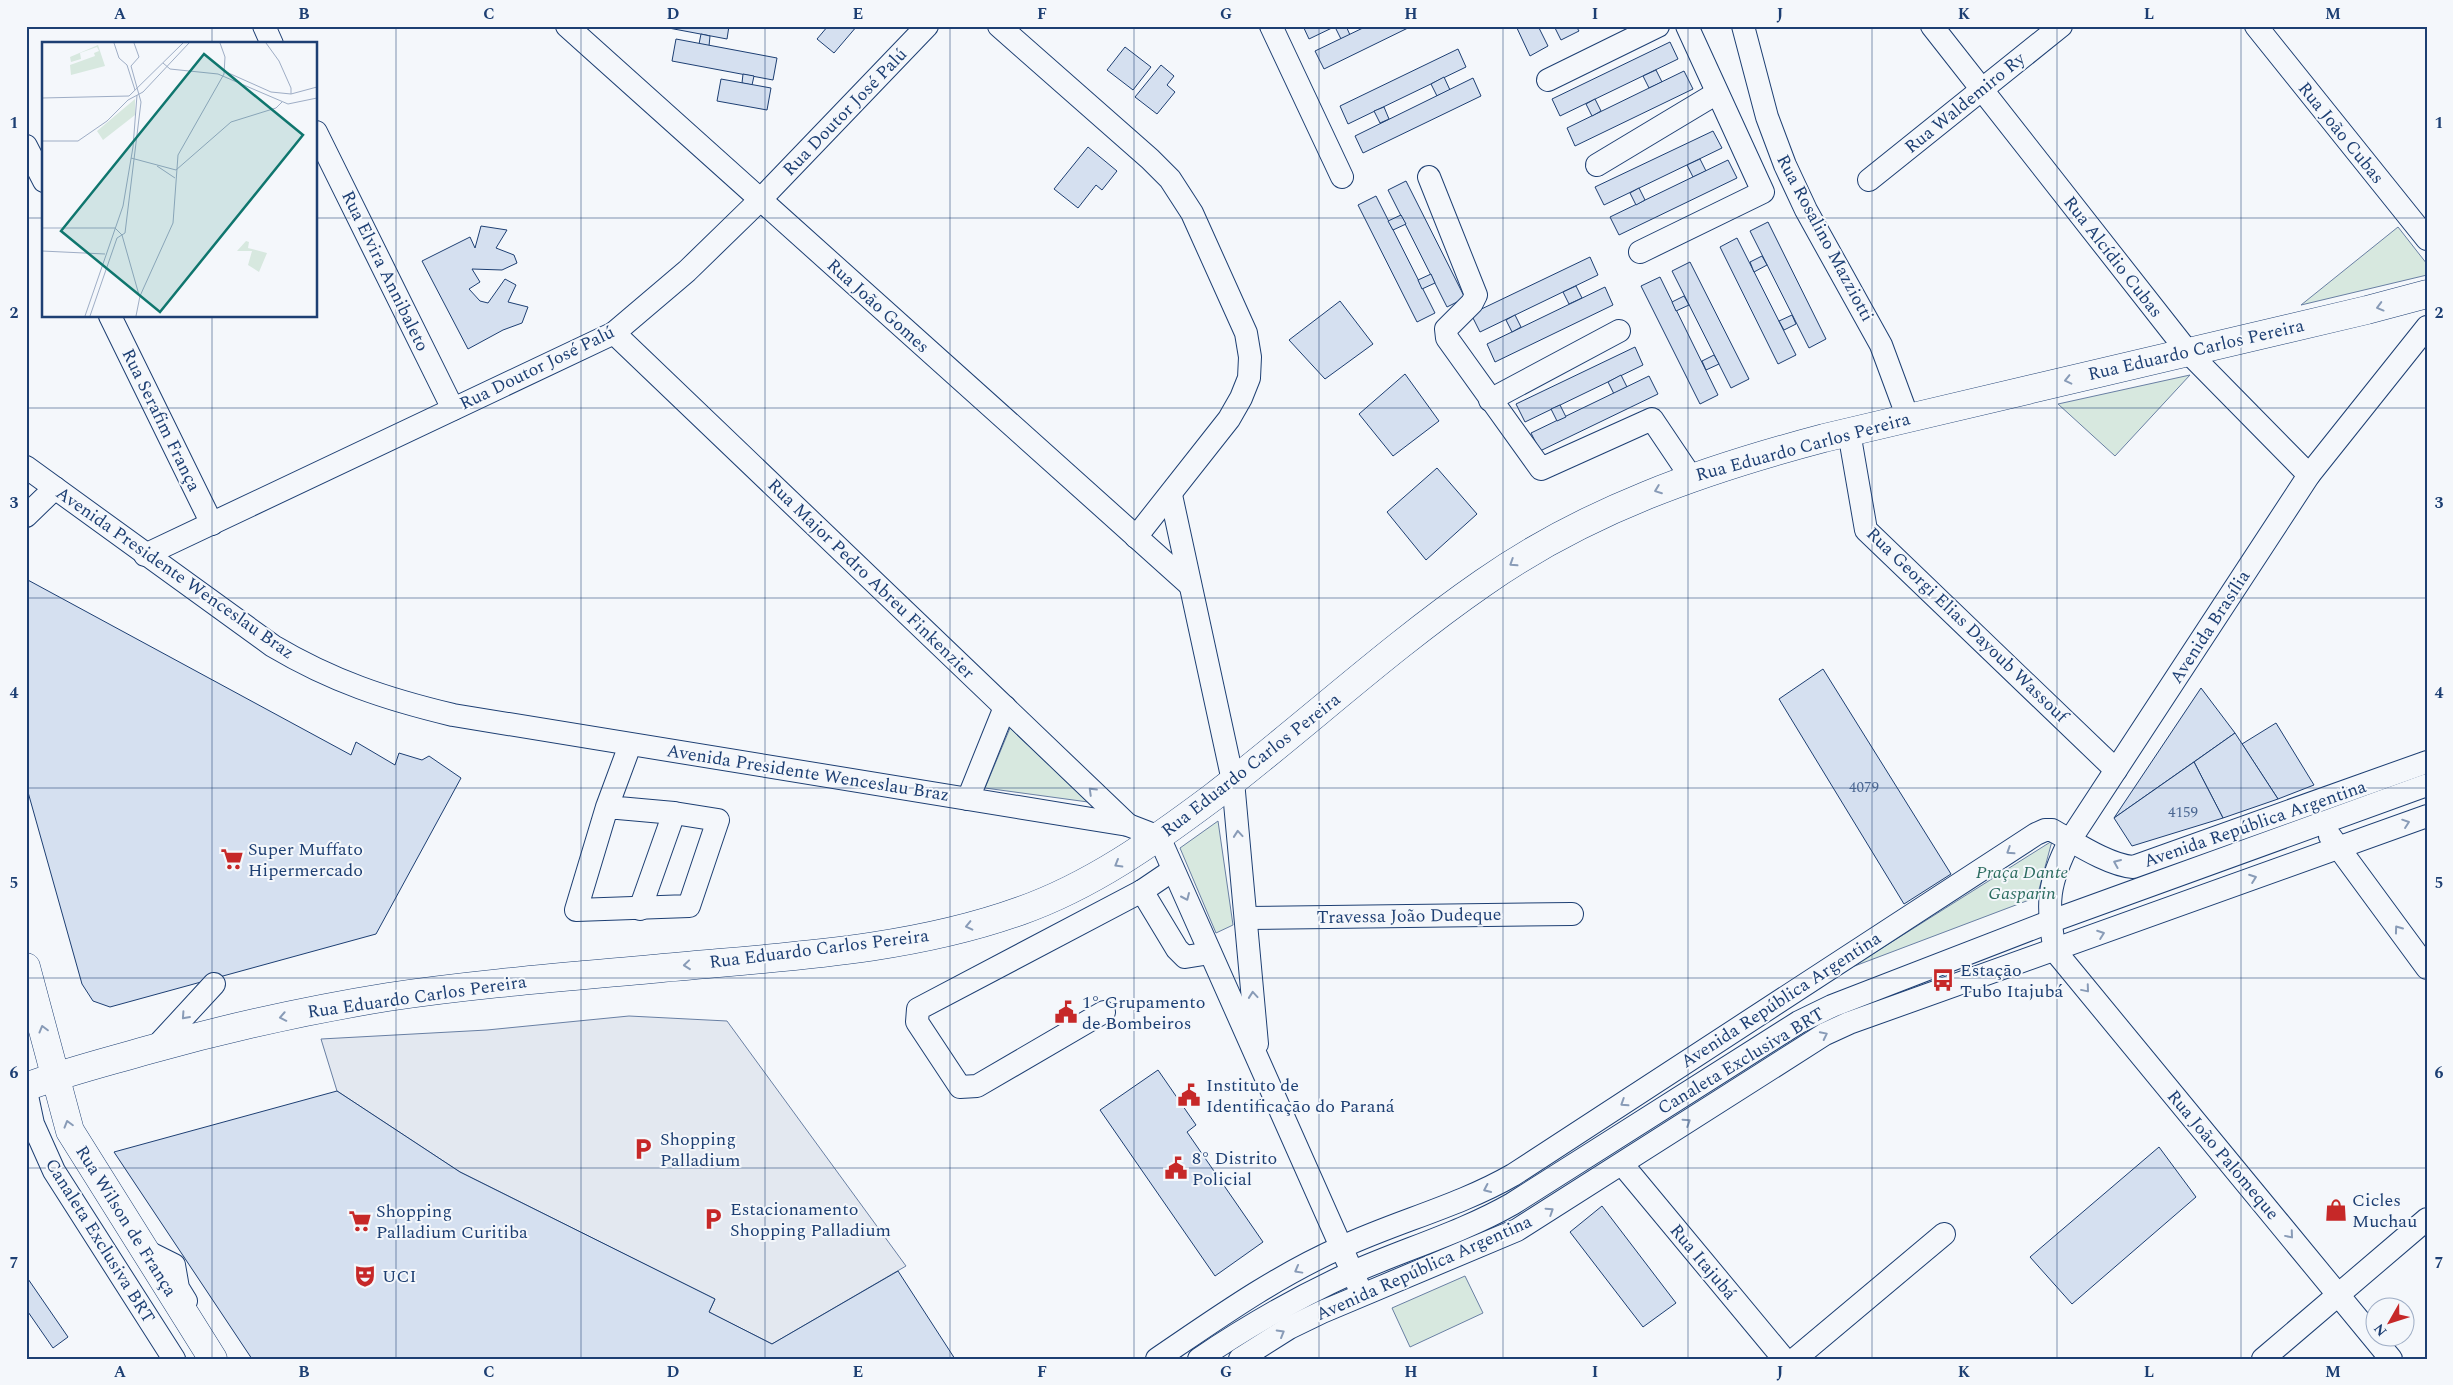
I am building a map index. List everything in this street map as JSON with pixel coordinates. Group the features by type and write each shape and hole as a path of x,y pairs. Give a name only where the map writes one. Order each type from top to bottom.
{"main road":[{"name":"Rua Eduardo Carlos Pereira","path":"26,1089 56,1076 265,1020 388,998 500,983 827,951 926,936 977,924 1057,897 1119,863 1159,837 1234,781 1452,606 1516,561 1562,533 1604,513 1692,477 1761,455 1848,432 2427,294"},
{"name":"Rua Wilson de França","path":"26,966 70,1131 213,1359"}],"street":[{"path":"264,26 271,42"},
{"name":"Rua João Gomes","path":"567,26 1190,585"},
{"name":"Rua Doutor José Palú","path":"145,555 614,333 687,271 760,200 927,26"},
{"path":"1000,26 1170,179 1192,212 1246,333 1250,357 1249,378 1230,419 1171,496 1136,537"},
{"path":"1271,26 1342,177"},
{"path":"1548,80 1658,26"},
{"path":"1640,252 1763,192 1687,26"},
{"name":"Rua Rosalino Mazziotti","path":"1743,26 1767,117 1785,165 1806,210 1881,345 1908,418"},
{"name":"Rua Alcídio Cubas","path":"1932,26 2188,352 2309,475"},
{"name":"Rua Waldemiro Ry","path":"1869,180 2061,26"},
{"name":"Rua João Cubas","path":"2256,26 2427,239"},
{"path":"1597,164 1717,93"},
{"name":"Rua Elvira Annibaleto","path":"318,136 453,409"},
{"path":"26,146 42,177"},
{"path":"1429,177 1476,295 1472,303 1446,329 1447,338 1541,470 1652,419 1692,477"},
{"name":"Rua Serafim França","path":"111,318 212,524"},
{"name":"Avenida Brasília","path":"2055,951 2049,922 2049,894 2053,875 2070,840 2309,475 2427,327"},
{"path":"1490,400 1619,331"},
{"name":"Rua Major Pedro Abreu Finkenzier","path":"614,333 1128,825"},
{"name":"Rua Georgi Elias Dayoub Wassouf","path":"1848,432 1866,530 2116,770"},
{"name":"Avenida Presidente Wenceslau Braz","path":"29,475 55,488 272,646 312,669 347,684 413,706 453,715 630,745 1128,825 1159,837"},
{"path":"26,516 55,488"},
{"path":"1171,496 1234,781 1258,1062"},
{"path":"968,799 1005,707"},
{"path":"607,808 674,813 718,820 689,906 576,910 607,808 630,745"},
{"name":"Avenida República Argentina","path":"1157,1359 1245,1300 1341,1247 1497,1185 2036,834 2045,830 2052,830 2124,866 2133,866 2313,814 2427,762"},
{"name":"Canaleta Exclusiva BRT","path":"1199,1359 1265,1316 1352,1272 1483,1220 1505,1209 1799,1022 1832,1006 2049,922 2313,814 2427,785"},
{"path":"640,909 674,813"},
{"path":"2313,814 2427,968"},
{"name":"Avenida República Argentina","path":"1240,1359 1289,1328 1362,1294 1517,1230 1825,1034 1850,1023 2427,816"},
{"path":"1159,837 1362,1294"},
{"path":"1104,1012 977,1086 960,1086 917,1022 918,1009 1142,891 1174,870"},
{"path":"1142,891 1177,950 1186,957 1210,953"},
{"name":"Travessa João Dudeque","path":"1246,918 1572,914"},
{"name":"Rua João Palomeque","path":"2055,951 2391,1359"},
{"path":"155,1048 214,984"},
{"name":"Canaleta Exclusiva BRT","path":"26,1089 33,1124 54,1171 174,1359"},
{"name":"Rua Itajubá","path":"1622,1164 1784,1359"},
{"path":"2263,1359 2427,1218"},
{"path":"1795,1359 1944,1234"},
{"path":"144,1250 174,1265 178,1288 222,1359"}],"green space":[{"path":"2398,227 2427,264 2427,275 2301,305"},
{"path":"2190,375 2115,456 2058,404"},
{"path":"1010,728 1088,802 985,788"},
{"path":"1218,821 1233,925 1216,933 1180,848"},
{"name":"Praça Dante Gasparin","path":"2052,841 2037,897 1852,967"},
{"path":"1465,1276 1483,1313 1410,1347 1392,1308"}],"shaded area":[{"name":"Estacionamento Shopping Palladium","path":"629,1016 727,1021 906,1266 772,1344 709,1312 715,1299 460,1172 337,1091 321,1039 487,1030"}],"building":[{"path":"658,26 729,26 727,39"},
{"path":"828,26 857,26 834,53 817,39"},
{"path":"1303,26 1336,26 1309,39"},
{"path":"1346,26 1350,35 1341,39 1335,27"},
{"path":"1367,26 1412,26 1324,69 1315,51"},
{"path":"1516,26 1538,26 1548,46 1530,56"},
{"path":"1554,26 1576,26 1579,31 1561,40"},
{"path":"701,34 710,36 709,46 699,44"},
{"path":"676,39 777,58 773,80 672,61"},
{"path":"1670,42 1678,59 1560,116 1552,99"},
{"path":"1125,47 1151,67 1133,90 1107,70"},
{"path":"1458,49 1466,67 1348,124 1340,106"},
{"path":"1161,65 1174,76 1167,85 1175,92 1157,114 1135,97"},
{"path":"1656,70 1662,82 1649,88 1643,76"},
{"path":"1684,71 1693,89 1575,146 1567,128"},
{"path":"743,74 754,76 752,85 742,83"},
{"path":"1444,77 1450,90 1437,96 1431,84"},
{"path":"1473,78 1481,96 1363,153 1355,136"},
{"path":"721,79 771,88 767,110 717,101"},
{"path":"1595,99 1601,111 1592,116 1586,104"},
{"path":"1384,107 1389,119 1380,123 1374,111"},
{"path":"1713,131 1722,148 1604,205 1595,187"},
{"path":"1088,147 1117,171 1102,190 1096,185 1078,208 1054,189"},
{"path":"1700,159 1706,171 1693,177 1687,165"},
{"path":"1728,160 1737,178 1619,235 1610,217"},
{"path":"1406,181 1465,298 1447,307 1388,190"},
{"path":"1639,188 1645,200 1636,205 1630,193"},
{"path":"1376,196 1435,313 1417,322 1358,205"},
{"path":"1401,215 1406,224 1393,230 1388,221"},
{"path":"1768,222 1826,339 1809,348 1750,231"},
{"path":"481,226 507,230 496,248 514,255 517,263 502,270 472,269 480,282 469,289 480,301 488,303 505,279 516,285 508,302 528,307 522,323 503,330 468,349 422,261 470,237 475,248"},
{"path":"1737,238 1796,355 1778,364 1720,247"},
{"path":"1762,256 1767,265 1754,272 1750,262"},
{"path":"1590,257 1598,275 1480,332 1471,314"},
{"path":"1690,262 1749,379 1731,388 1672,271"},
{"path":"1431,274 1435,283 1422,289 1418,280"},
{"path":"1660,277 1718,395 1700,404 1641,286"},
{"path":"1576,286 1582,298 1569,304 1563,292"},
{"path":"1605,287 1613,305 1495,362 1487,344"},
{"path":"1684,296 1689,305 1676,311 1672,302"},
{"path":"1340,301 1373,344 1325,379 1289,340"},
{"path":"1515,315 1521,327 1512,332 1506,320"},
{"path":"1792,315 1796,324 1784,330 1779,321"},
{"path":"1635,347 1643,365 1525,422 1516,404"},
{"path":"1714,355 1719,364 1706,370 1702,361"},
{"path":"1405,374 1439,421 1393,456 1359,414"},
{"path":"1621,375 1627,387 1614,394 1608,382"},
{"path":"1649,376 1658,394 1540,451 1531,433"},
{"path":"1560,405 1566,417 1557,421 1551,409"},
{"path":"1437,468 1477,514 1426,560 1387,512"},
{"name":"Super Muffato Hipermercado","path":"26,579 351,755 356,742 395,765 399,753 422,760 429,756 461,778 376,934 110,1007 93,1001 82,984 26,785"},
{"path":"1823,669 1951,874 1904,904 1779,699"},
{"path":"2201,688 2235,733 2114,818"},
{"path":"2276,723 2314,785 2278,799 2242,744"},
{"path":"2235,733 2278,799 2223,818 2194,762"},
{"path":"2194,762 2223,818 2132,846 2114,818"},
{"name":"8° Distrito Policial","path":"1158,1070 1196,1125 1187,1132 1263,1242 1215,1276 1100,1110"},
{"name":"Shopping Palladium Curitiba","path":"337,1091 460,1172 715,1299 709,1312 772,1344 898,1271 955,1359 252,1359 114,1152"},
{"path":"2159,1147 2196,1197 2072,1304 2030,1257"},
{"path":"1602,1206 1676,1303 1643,1327 1570,1232"},
{"path":"26,1276 68,1337 53,1348 26,1309"}],"place":[{"name":"Super Muffato Hipermercado","path":"232,859"},
{"name":"Estação Tubo Itajubá","path":"1943,980"},
{"name":"1° Grupamento de Bombeiros","path":"1066,1012"},
{"name":"Instituto de Identificação do Paraná","path":"1189,1095"},
{"name":"Shopping Palladium","path":"643,1149"},
{"name":"8° Distrito Policial","path":"1176,1168"},
{"name":"Cicles Muchau","path":"2336,1210"},
{"name":"Estacionamento Shopping Palladium","path":"713,1219"},
{"name":"Shopping Palladium Curitiba","path":"360,1221"},
{"name":"UCI","path":"365,1276"}]}
